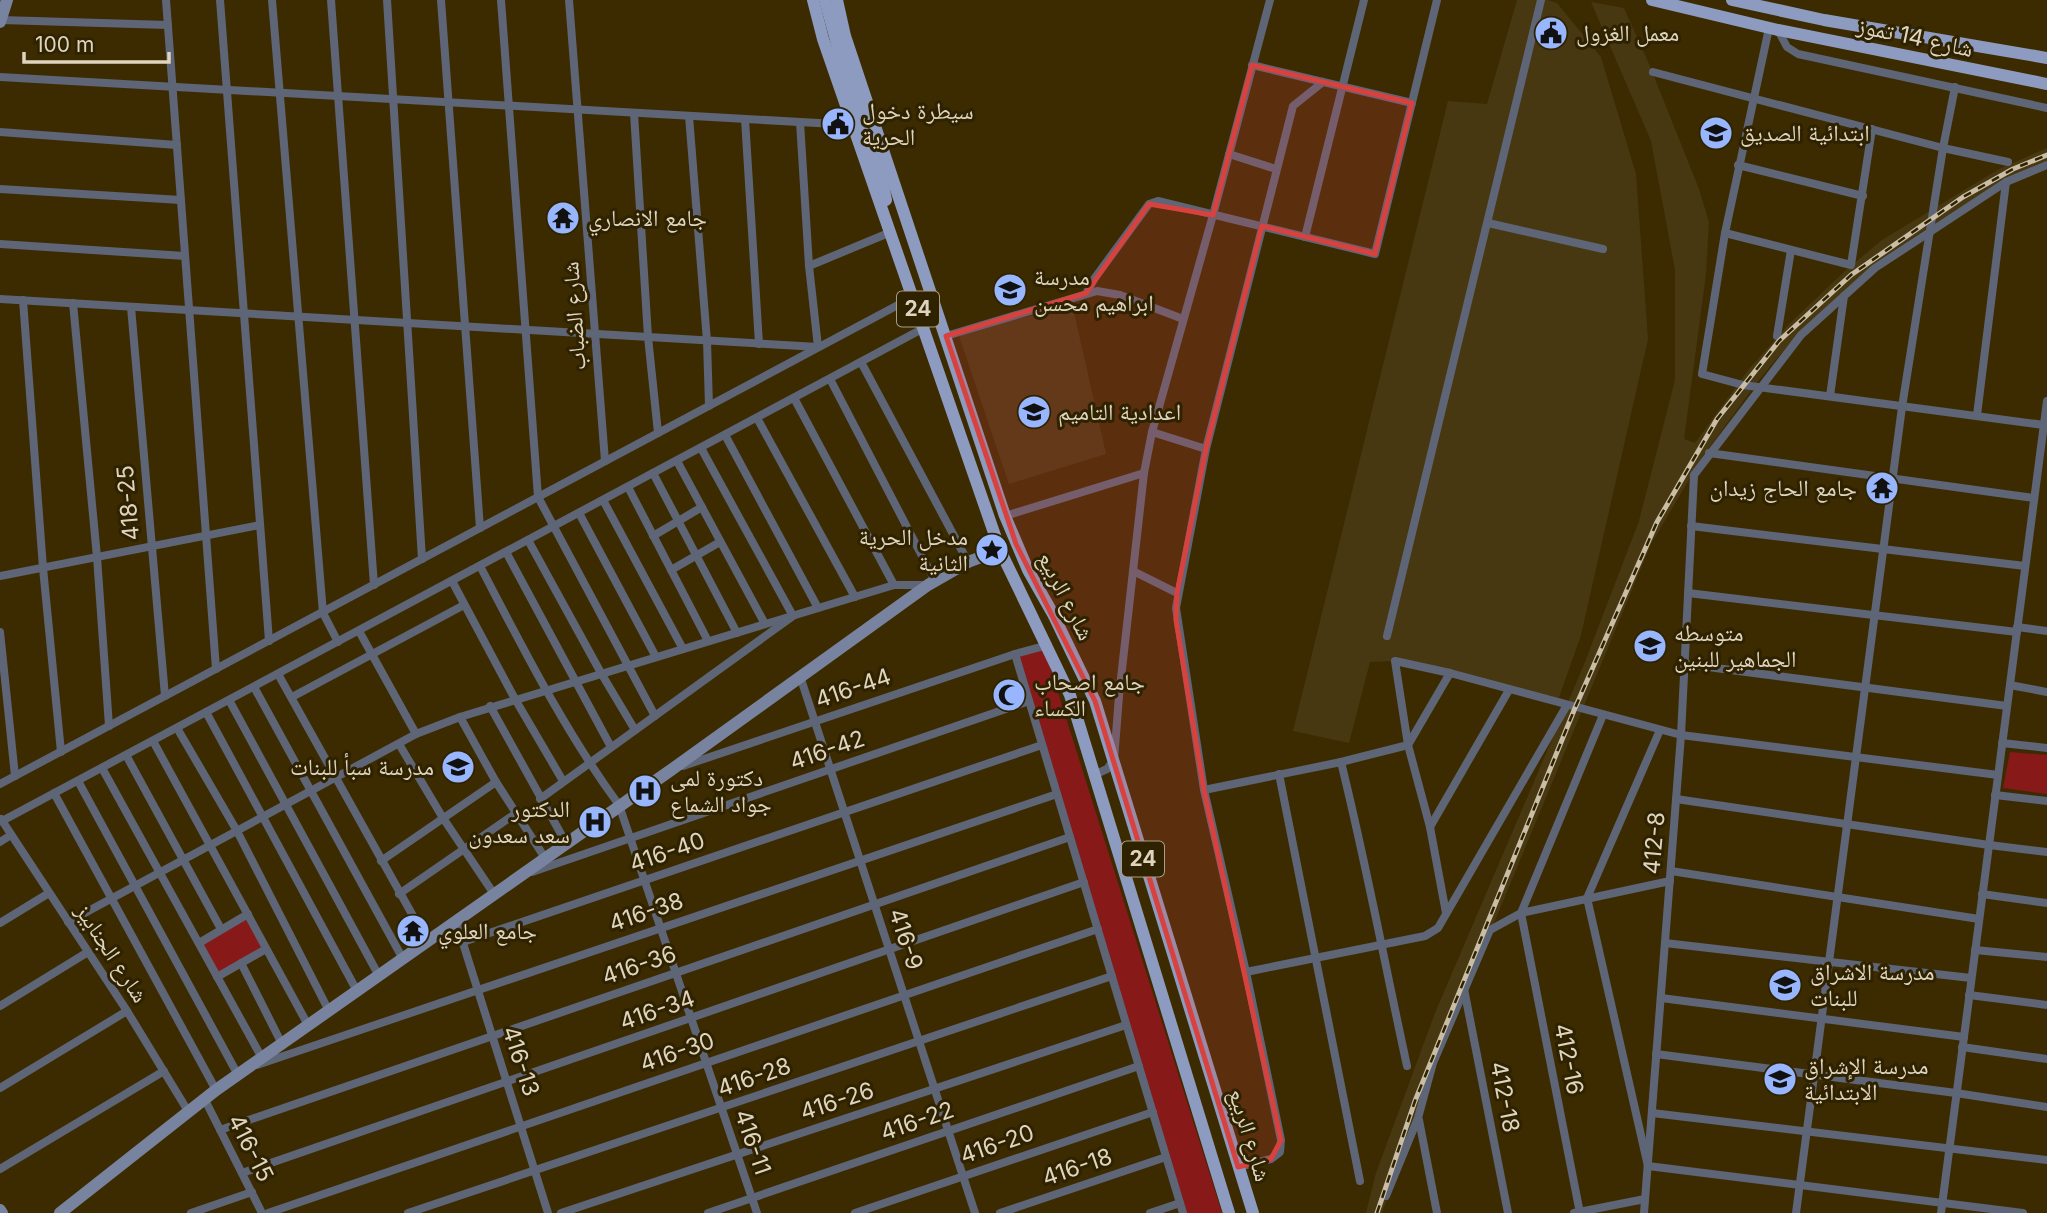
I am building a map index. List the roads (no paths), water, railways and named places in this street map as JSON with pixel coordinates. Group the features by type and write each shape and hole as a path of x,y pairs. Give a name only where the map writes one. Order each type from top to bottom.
{"main road":[{"name":"شارع الربيع","path":"814,0 823,39 1000,550 1070,695 1229,1213"},
{"path":"825,0 842,62 881,174 887,218"},
{"name":"شارع الربيع","path":"837,0 845,36 1005,516 1028,570 1053,614 1095,701 1253,1213"},
{"name":"شارع 14 تموز","path":"1652,0 1774,29 2047,84"},
{"name":"شارع 14 تموز","path":"1732,0 1824,20 2047,58"}],"street":[{"path":"7,0 0,21 168,25"},
{"path":"166,0 216,669"},
{"path":"220,0 269,641"},
{"path":"272,0 323,613 338,642"},
{"path":"331,0 374,585"},
{"path":"387,0 422,559"},
{"path":"442,0 480,528"},
{"path":"502,0 538,497 655,716"},
{"name":"شارع الضباب","path":"569,0 605,461"},
{"path":"1094,775 1107,769 1114,760 1144,473 1152,432 1213,215 1269,0"},
{"path":"1306,237 1364,0"},
{"path":"1087,292 1149,204 1158,201 1375,254 1437,0"},
{"path":"1387,636 1488,223 1527,48 1541,0"},
{"path":"1774,29 1782,43 1798,54 2047,108"},
{"path":"1774,29 1738,165 1702,374 1744,385 2044,425"},
{"path":"1252,65 1412,103"},
{"path":"1654,72 1943,148 2008,162"},
{"path":"0,77 853,125"},
{"path":"1238,1167 1271,1159 1280,1152 1281,1140 1247,972 1203,790 1177,620 1177,593 1206,449 1293,106 1323,82"},
{"path":"1796,1213 1902,407 1955,87"},
{"path":"634,113 648,337 658,433"},
{"path":"689,116 708,341 709,406"},
{"path":"745,119 759,344"},
{"path":"800,122 809,267 818,347"},
{"path":"1725,233 1851,265 1872,129"},
{"path":"0,132 177,145"},
{"path":"1229,154 1276,169"},
{"path":"1738,165 1863,196"},
{"path":"1709,453 1801,335 1875,268 2006,182 2047,165"},
{"path":"1977,415 2006,182"},
{"path":"0,189 181,201"},
{"path":"1488,223 1603,249"},
{"path":"809,267 891,232"},
{"path":"0,244 185,256"},
{"path":"1777,336 1791,250"},
{"path":"946,335 1097,290 1110,292 1183,319"},
{"path":"0,784 914,296"},
{"path":"1830,396 1844,296"},
{"path":"0,299 818,347"},
{"path":"23,300 43,568 61,752"},
{"path":"73,303 97,557 109,726"},
{"name":"418-25","path":"131,307 165,696"},
{"path":"1,820 924,328"},
{"path":"861,362 968,562"},
{"path":"830,379 932,583"},
{"path":"794,398 894,585"},
{"path":"1941,1208 2047,401"},
{"path":"757,418 855,597"},
{"path":"1152,432 1206,449"},
{"path":"726,435 818,608"},
{"path":"701,448 793,616"},
{"path":"1709,453 2034,498"},
{"name":"412-8","path":"1644,1213 1681,735 1694,475 1709,453"},
{"path":"677,461 765,624"},
{"path":"653,473 737,633"},
{"path":"1005,516 1144,473"},
{"path":"628,487 708,641"},
{"path":"603,500 683,649"},
{"path":"653,536 702,507"},
{"path":"579,513 656,657"},
{"path":"0,576 260,525"},
{"path":"1691,526 2025,566"},
{"path":"528,540 635,730"},
{"path":"671,570 720,542"},
{"path":"60,1213 216,1090 800,676 932,583 968,562 1000,550"},
{"path":"506,552 611,747"},
{"name":"416-11","path":"480,566 545,690 589,764 619,805 757,1213"},
{"path":"1133,571 1177,593"},
{"path":"452,581 515,699 563,781"},
{"path":"68,922 416,734 460,716 894,585 932,583"},
{"path":"1688,593 1875,615 2047,631"},
{"path":"292,697 464,605"},
{"path":"540,799 793,616"},
{"path":"359,631 416,734"},
{"path":"0,632 15,776"},
{"name":"416-44","path":"671,770 1048,645"},
{"path":"1015,654 1183,1213"},
{"path":"1446,913 1430,827 1408,746 1395,661 1450,673 1681,735 1998,775"},
{"path":"1685,664 2007,706"},
{"path":"1203,790 1408,746 1450,673"},
{"path":"278,674 427,941"},
{"name":"416-9","path":"800,676 975,1213"},
{"path":"2010,685 2047,692"},
{"path":"254,687 403,959"},
{"path":"1430,827 1509,690"},
{"path":"229,700 379,975"},
{"name":"416-42","path":"519,877 1029,701"},
{"path":"1247,972 1425,936 1438,928 1567,705"},
{"path":"490,706 566,844"},
{"path":"206,712 357,991"},
{"path":"1521,913 1603,715"},
{"path":"460,716 515,814 545,858"},
{"path":"177,728 237,831 329,1011"},
{"path":"1660,730 1587,898 1647,1166 1941,1208 2023,1213"},
{"path":"153,741 308,1025"},
{"path":"2002,743 2047,748"},
{"path":"399,744 443,818 494,894"},
{"name":"416-40","path":"463,942 1042,745"},
{"path":"126,755 221,929"},
{"path":"1341,762 1362,847 1407,1066"},
{"path":"102,768 262,1058"},
{"path":"1279,774 1360,1181"},
{"path":"78,781 243,1071"},
{"path":"381,861 496,782"},
{"path":"54,793 216,1090"},
{"name":"416-38","path":"243,1071 1057,794"},
{"path":"1996,795 2047,802"},
{"path":"1676,799 2047,852"},
{"path":"399,894 515,814"},
{"name":"شارع الجنابيز","path":"1,820 127,1011 188,1111"},
{"path":"0,842 11,835"},
{"name":"416-36","path":"220,1130 1070,837"},
{"path":"1671,871 1979,919"},
{"path":"1387,1196 1418,1118 1433,1063 1490,930 1521,913 1670,881"},
{"name":"416-34","path":"242,1173 1084,883"},
{"path":"0,923 49,893"},
{"path":"1982,894 2047,903"},
{"name":"412-16","path":"1521,913 1578,1213"},
{"path":"199,943 248,914"},
{"name":"416-13","path":"456,921 548,1213"},
{"name":"416-30","path":"268,1213 1098,929"},
{"path":"1665,943 1972,978"},
{"path":"217,976 266,949"},
{"path":"1975,950 2047,957"},
{"path":"0,1006 88,952"},
{"path":"241,963 282,1044"},
{"name":"416-28","path":"408,1213 1112,976"},
{"name":"412-18","path":"1464,988 1508,1213"},
{"path":"1969,995 2047,1004"},
{"path":"1661,998 1822,1017 2047,1059"},
{"path":"0,1088 127,1011"},
{"name":"416-26","path":"561,1213 1126,1025"},
{"path":"1656,1054 2047,1107"},
{"name":"416-22","path":"708,1213 1139,1066"},
{"path":"0,1169 164,1071"},
{"name":"416-15","path":"205,1100 262,1213"},
{"name":"416-20","path":"855,1213 1153,1112"},
{"path":"1652,1113 2047,1160"},
{"path":"1418,1118 1437,1213"},
{"name":"416-18","path":"1000,1213 1166,1157"},
{"path":"191,1213 251,1192"},
{"path":"1578,1213 1645,1199"},
{"path":"1150,1213 1180,1203"}],"railway":[{"path":"1377,1213 1415,1101 1575,708 1657,522 1717,419 1779,341 1851,275 1963,197 2013,169 2047,155"}],"place":[{"name":"معمل الغزول","path":"1551,33"},
{"name":"سيطرة دخول الحرية","path":"838,124"},
{"name":"ابتدائية الصديق","path":"1716,133"},
{"name":"جامع الانصاري","path":"563,218"},
{"name":"مدرسة ابراهيم محسن","path":"1010,290"},
{"name":"اعدادية التاميم","path":"1034,412"},
{"name":"جامع الحاج زيدان","path":"1882,488"},
{"name":"مدخل الحرية الثانية","path":"992,550"},
{"name":"متوسطه الجماهير للبنين","path":"1650,646"},
{"name":"جامع اصحاب الکساء","path":"1009,695"},
{"name":"مدرسة سبأ للبنات","path":"458,767"},
{"name":"دكتورة لمى جواد الشماع","path":"645,791"},
{"name":"الدكتور سعد سعدون","path":"595,822"},
{"name":"جامع العلوي","path":"413,931"},
{"name":"مدرسة الاشراق للبنات","path":"1785,985"},
{"name":"مدرسة الإشراق الابتدائية","path":"1780,1079"}]}
